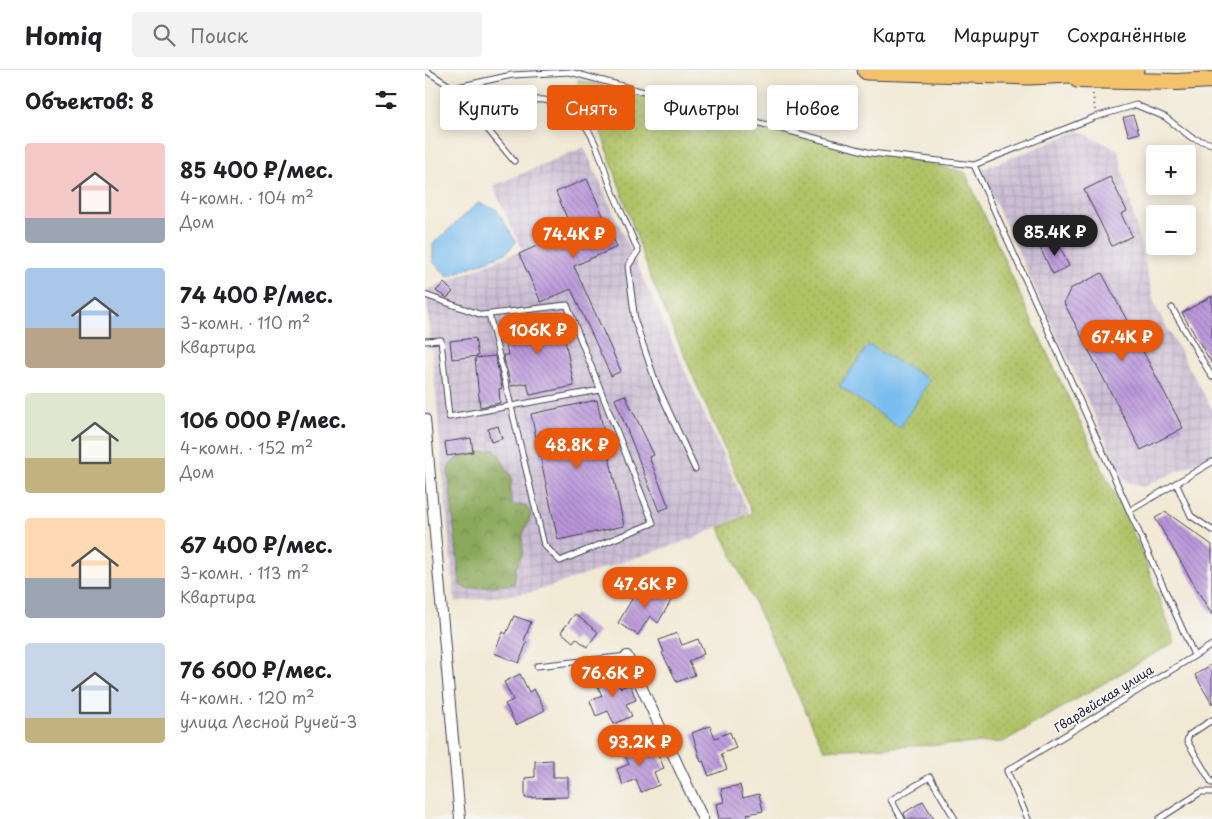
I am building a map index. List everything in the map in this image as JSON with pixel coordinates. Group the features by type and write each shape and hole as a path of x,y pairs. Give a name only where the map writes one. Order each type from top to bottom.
{"highway":[{"path":"867,70 1029,75 1134,70"}],"main road":[{"path":"1029,75 1091,81 1212,80"}],"street":[{"path":"425,419 460,819"},
{"path":"627,656 703,819"}],"lane":[{"path":"425,70 448,85"},
{"path":"468,85 512,76 570,72 871,153 974,165 1095,117 1136,105 1165,117 1192,138 1212,144"},
{"path":"537,101 543,100 564,107 583,123 596,142 638,252 628,266 635,321 656,383 695,469"},
{"path":"488,130 514,161"},
{"path":"974,165 1131,510 1194,655"},
{"path":"425,295 482,315 489,314 567,305 653,524 560,561 543,545 489,314"},
{"path":"1172,308 1212,377"},
{"path":"425,341 441,340 449,417 600,390"},
{"path":"1131,510 1212,462"},
{"path":"1176,483 1191,516 1212,530"},
{"name":"Гвардейская улица","path":"1028,819 1007,771 1212,645"},
{"path":"537,666 627,656"},
{"path":"1212,720 1189,735 1187,742 1212,783"},
{"path":"902,819 891,800 930,777 955,819"},
{"path":"1159,819 1201,792 1212,792"}],"path":[{"path":"1093,94 1094,102"}],"shaded area":[{"path":"1079,131 1118,150 1155,306 1212,409 1212,455 1143,487 1125,481 980,170"},
{"path":"584,147 749,513 692,539 533,592 455,602 426,290 522,250 493,186"}],"green space":[{"path":"578,80 599,85 577,85"},
{"path":"635,94 645,96 645,130 757,130 757,123 767,125 767,130 788,130 965,172 1030,317 1142,552 1175,642 1003,742 824,750 719,528 752,513 650,276 599,130 635,130"},
{"path":"495,449 512,478 510,490 512,505 526,506 531,515 522,537 523,553 516,568 514,584 466,589 460,585 448,469 456,458"}],"water":[{"path":"478,203 496,209 516,242 506,253 448,276 433,262 433,244"},
{"path":"869,345 930,380 900,428 839,386"}],"building":[{"path":"1133,115 1139,133 1129,136 1123,118"},
{"path":"1110,177 1127,211 1121,214 1132,236 1112,246 1084,190"},
{"path":"587,179 617,247 574,266 621,371 611,376 571,289 541,302 519,254 572,230 556,192"},
{"path":"1057,240 1069,266 1053,274 1040,248"},
{"path":"1102,273 1183,428 1141,450 1064,303 1070,289"},
{"path":"444,283 453,292 447,298 436,291"},
{"path":"1212,296 1212,364 1182,313"},
{"path":"560,314 574,386 530,395 527,383 511,386 503,355 508,355 502,326"},
{"path":"475,338 478,356 452,359 450,341"},
{"path":"495,356 502,388 499,389 500,403 480,407 475,358"},
{"path":"625,395 654,455 649,457 669,507 659,511 615,399"},
{"path":"597,400 624,526 558,540 531,414"},
{"path":"498,426 502,439 491,442 488,429"},
{"path":"471,438 473,452 447,456 445,442"},
{"path":"1166,512 1212,545 1212,615 1155,518"},
{"path":"646,583 672,599 658,623 650,616 638,635 618,623 635,594 639,596"},
{"path":"575,614 598,632 587,647 576,638 573,642 561,632"},
{"path":"514,616 531,622 524,641 527,642 519,663 494,653 503,632 506,634"},
{"path":"677,633 682,645 698,639 704,654 689,661 695,675 677,682 662,653 664,652 659,640"},
{"path":"1212,664 1212,704 1195,675"},
{"path":"613,671 620,688 630,684 636,700 626,704 632,716 614,724 608,711 596,716 590,701 602,696 595,679"},
{"path":"520,674 529,692 534,689 545,710 516,725 505,704 513,700 504,682"},
{"path":"710,726 715,738 730,732 736,748 721,754 727,769 709,776 703,761 701,762 692,733"},
{"path":"640,740 647,757 657,752 664,768 654,772 659,785 641,792 636,779 623,785 617,769 629,764 622,747"},
{"path":"553,760 553,777 568,777 568,797 525,798 525,778 535,777 535,761"},
{"path":"740,785 743,798 759,794 763,811 747,814 748,819 719,819 716,804 724,802 721,789"},
{"path":"923,801 934,819 906,819 904,813"}]}
